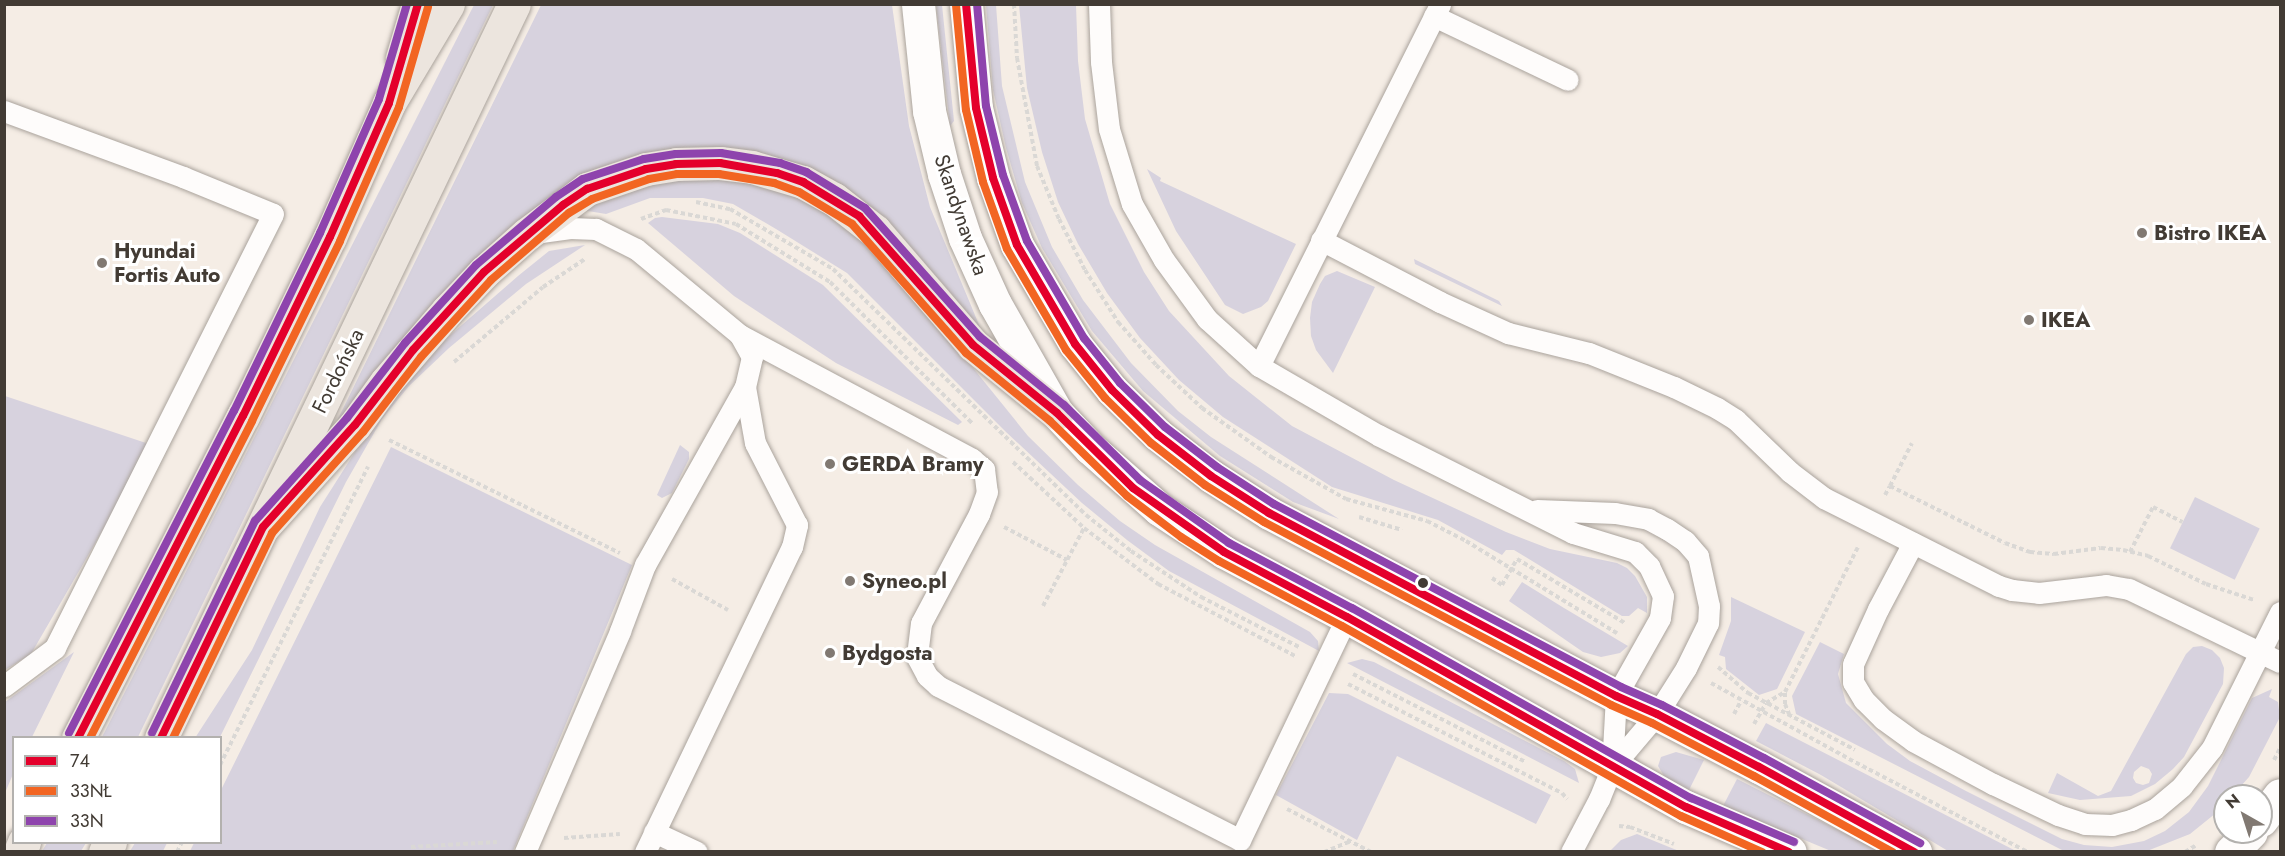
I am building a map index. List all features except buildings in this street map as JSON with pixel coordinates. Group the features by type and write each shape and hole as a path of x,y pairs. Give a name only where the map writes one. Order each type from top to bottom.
{"main road":[{"path":"389,103 418,4"},
{"path":"79,736 305,290 389,103 448,4"},
{"name":"Fordońska","path":"161,736 514,4"},
{"path":"263,526 355,425 386,382 447,311 484,272 527,234 587,189 646,169 676,164 720,163 777,173 803,182 858,216 894,252 973,345 1057,413"}],"street":[{"name":"Skandynawska","path":"918,4 928,111 944,174 965,238 995,304 1057,413 1132,488 1186,528 1224,552 1347,617 1705,816 1790,852"},
{"name":"Skandynawska","path":"966,4 976,108 993,178 1017,245 1075,344 1112,390 1184,456 1269,513 1616,696 1658,714 1915,852"}],"lane":[{"path":"1099,4 1101,62 1109,129 1132,204 1164,260 1207,319 1259,366 1378,435 1573,533 1635,552 1649,566 1663,596 1660,618 1616,696 1612,766"},
{"path":"1259,366 1437,10 1568,80"},
{"path":"4,111 183,177 273,214 55,648 4,686"},
{"path":"527,234 570,228 596,229 611,236 659,266 711,313 740,335 972,459 984,469 987,492 979,514 921,623 917,657 927,676 938,686 1237,846 1323,672 1347,617"},
{"path":"1321,240 1440,302 1508,333 1589,353 1674,387 1717,408 1756,437 1807,486 1824,498 2012,590 2039,593 2106,585 2129,589 2280,662"},
{"path":"525,852 620,631 645,565 745,387 752,357 740,335"},
{"path":"645,852 792,547 798,525 755,443 745,387"},
{"path":"1525,509 1615,513 1648,519 1685,541 1698,556 1709,606 1708,623 1686,668 1658,714 1612,766 1571,852"},
{"path":"1913,543 1878,609 1853,664 1853,682 1864,700 1883,719 1913,741 2058,816 2076,821 2112,825 2131,820 2156,809 2182,786 2212,748 2260,652 2272,608"},
{"path":"654,832 697,852"}],"path":[{"path":"1014,4 1017,58 1037,166 1059,219 1085,270 1118,322 1148,356 1202,408 1271,458 1346,499 1427,521 1511,568 1616,633 1644,647"},
{"path":"641,226 636,223 650,214 666,210 736,224 830,282 978,430"},
{"path":"449,365 543,287 599,250 611,236"},
{"path":"391,430 386,439 645,565 754,624"},
{"path":"1882,501 1912,443"},
{"path":"222,761 373,458"},
{"path":"1012,460 1084,528 1158,584 1323,672 1562,793 1572,804"},
{"path":"1890,486 2005,543 2030,552 2054,554 2101,548 2148,556 2206,584 2272,608"},
{"path":"2130,552 2153,507 2181,522"},
{"path":"979,514 1067,560"},
{"path":"1351,514 1402,530"},
{"path":"1043,606 1084,528"},
{"path":"1792,717 1785,704 1785,692 1859,546"},
{"path":"1492,578 1502,585 1517,559 1635,627"},
{"path":"1715,664 1748,693 1855,750"},
{"path":"1686,668 1761,711 2028,852"},
{"path":"1761,711 1766,703 1785,692"},
{"path":"1262,797 1371,852"},
{"path":"1323,852 1351,842"}],"shaded area":[{"path":"474,5 493,5 138,736 103,736"},
{"path":"541,5 892,5 909,126 930,207 982,332 832,179 609,166 333,429"},
{"path":"936,5 942,5 954,121 950,126"},
{"path":"986,5 996,5 1002,86 1025,182 1052,247 1083,300 1131,363 1178,411 1211,437 1339,519 1293,502 1220,456 1143,391 1092,331 1042,248 1022,203 1006,148 993,90"},
{"path":"1019,5 1076,5 1078,61 1085,119 1110,204 1144,272 1169,311 1229,376 1292,426 1394,480 1506,532 1550,549 1617,563 1627,568 1635,576 1647,597 1647,613 1638,608 1629,616 1622,616 1514,550 1506,550 1502,555 1438,520 1332,487 1223,417 1179,380 1140,338 1107,293 1078,244 1058,202 1042,152 1027,88"},
{"path":"1147,169 1161,178 1160,181 1296,244 1268,301 1261,307 1243,314 1225,305 1176,231"},
{"path":"683,177 731,177 799,196 849,226 902,280 1028,436 1078,485 1120,521 1155,545 1310,632 1318,641 1319,651 1169,571 1127,540 1082,503 1006,432 847,273 776,229 733,204 703,198 650,198 606,214 582,210 623,190"},
{"path":"655,218 718,224 740,233 823,285 962,422 958,425 836,363 734,296 648,223"},
{"path":"585,245 526,284 449,348 409,386 382,419 346,482 220,736 196,736 252,650 320,507 381,411 432,351 549,251"},
{"path":"1414,259 1499,301 1502,306 1415,264"},
{"path":"1337,271 1375,287 1333,373 1316,350 1311,336 1310,318 1312,302 1320,284 1325,276"},
{"path":"5,396 152,445 31,654 5,670"},
{"path":"680,445 689,452 689,459 672,493 662,498 657,495"},
{"path":"391,447 632,565 513,851 190,851 194,844 222,844 222,788"},
{"path":"2195,497 2260,529 2235,580 2170,548"},
{"path":"1522,582 1628,646 1620,653 1601,657 1583,652 1509,601"},
{"path":"1731,597 1805,632 1777,689 1759,695 1726,669 1725,657 1719,655 1731,621"},
{"path":"1820,642 1844,654 1838,674 1846,703 1887,744 1910,761 2062,839 2084,845 2112,847 2144,841 2165,831 2189,812 2208,786 2252,698 2272,689 2269,697 2278,702 2280,717 2249,777 2243,784 2213,784 2213,815 2190,834 2147,851 2064,851 1796,714 1792,696"},
{"path":"2202,646 2212,650 2220,658 2224,668 2223,684 2184,757 2173,769 2155,784 2131,796 2080,800 2048,793 2057,773 2098,796 2111,791 2186,654 2193,647","holes":["2141,766 2149,769 2152,774 2149,783 2143,785 2136,783 2133,778 2134,772"]},
{"path":"74,652 32,736 12,736 12,776 5,793 5,702"},
{"path":"1362,659 1374,662 1564,761 1575,769 1579,783 1347,663"},
{"path":"1329,693 1348,694 1551,795 1536,824 1397,756 1357,840 1276,795"},
{"path":"1766,723 2016,851 1948,851 1821,775 1756,741"},
{"path":"1676,752 1704,760 1688,792 1664,776 1658,766 1661,757"},
{"path":"1737,779 1880,851 1831,851 1723,806"},
{"path":"1637,834 1679,851 1610,851 1621,840"},
{"path":"46,844 85,844 81,851 42,851"},
{"path":"134,844 166,844 163,851 130,851"}],"transit line":[{"name":"33N","path":"69,733 234,411 320,233 379,99 407,4"},
{"name":"74","path":"79,736 243,416 330,237 389,103 418,4"},
{"name":"74","path":"966,4 976,108 993,178 1017,245 1075,344 1112,390 1158,435 1211,476 1269,513 1616,696 1657,714 1759,767 1914,852"},
{"name":"33N","path":"977,4 986,106 1003,175 1027,241 1084,338 1120,383 1165,427 1217,467 1274,504 1621,687 1662,705 1764,758 1920,843"},
{"name":"33NŁ","path":"956,5 966,110 983,182 1007,249 1066,350 1105,398 1151,443 1205,485 1264,522 1611,705 1652,723 1754,776 1892,852"},
{"name":"33NŁ","path":"91,736 252,421 340,241 399,107 428,7"},
{"name":"33N","path":"152,733 255,521 347,418 405,343 476,265 556,197 583,179 644,159 676,154 721,153 780,163 806,172 865,208 980,337 1064,405 1140,480 1229,543 1352,608 1691,798 1794,842"},
{"name":"74","path":"162,736 263,527 355,425 413,350 484,272 563,205 587,189 646,169 676,164 720,163 777,173 803,182 859,216 973,345 1057,413 1133,488 1224,552 1347,617 1686,807 1789,852"},
{"name":"33NŁ","path":"174,736 272,533 363,432 421,357 491,280 569,213 592,199 649,179 677,174 719,174 774,183 799,192 852,224 966,353 1050,421 1127,496 1181,537 1219,561 1342,626 1681,816 1762,852"}],"place":[{"name":"Bistro IKEA","path":"2142,233"},
{"name":"Hyundai Fortis Auto","path":"102,263"},
{"name":"IKEA","path":"2029,320"},
{"name":"GERDA Bramy","path":"830,464"},
{"name":"Syneo.pl","path":"850,581"},
{"name":"Bydgosta","path":"830,653"}]}
